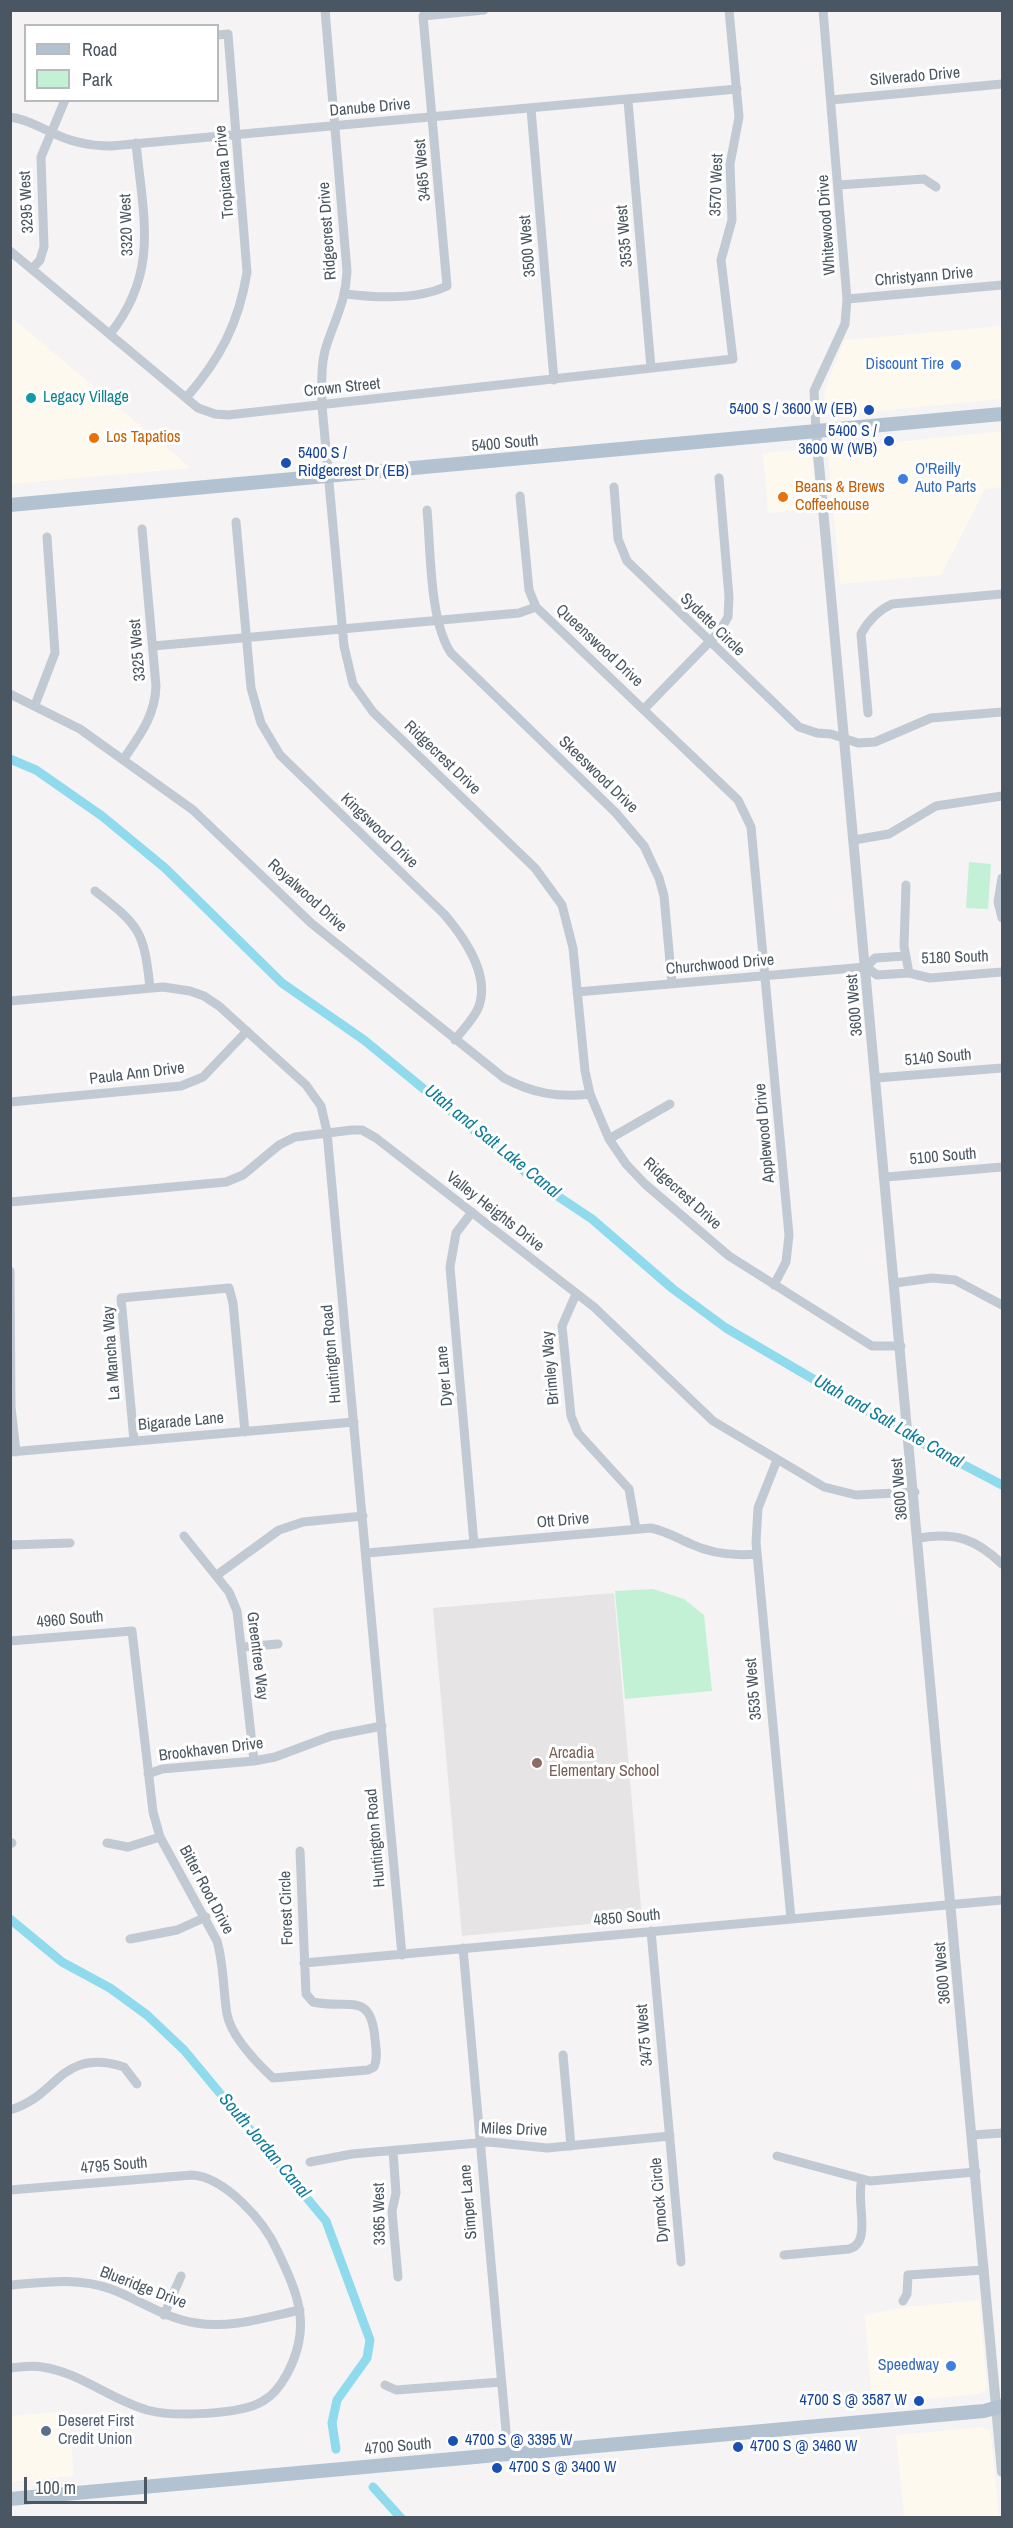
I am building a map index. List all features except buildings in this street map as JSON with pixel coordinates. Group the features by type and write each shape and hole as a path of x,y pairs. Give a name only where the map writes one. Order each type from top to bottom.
{"main road":[{"name":"5400 South","path":"10,505 1002,414"},
{"name":"4700 South","path":"10,2499 984,2411 1000,2406"}],"street":[{"name":"Ridgecrest Drive","path":"325,10 347,271 346,294 326,346 322,372 322,406 342,630 349,673 362,699 535,868 553,890 568,921 585,1071 590,1094 609,1139 645,1184 729,1256 774,1285 872,1346 901,1346"},
{"name":"3465 West","path":"346,294 383,297 429,292 447,286 423,16 484,10"},
{"name":"3570 West","path":"729,10 739,117 730,164 732,220 721,261 733,359"},
{"name":"Whitewood Drive","path":"816,432 814,392 845,324 847,299 823,10"},
{"name":"Tropicana Drive","path":"186,398 227,344 243,301 247,272 228,34 219,35"},
{"name":"Silverado Drive","path":"831,100 1002,84"},
{"name":"Danube Drive","path":"10,117 35,123 52,133 88,146 628,101 737,89"},
{"name":"3535 West","path":"628,101 651,368"},
{"name":"3295 West","path":"32,269 40,260 44,247 41,157 64,102"},
{"name":"3500 West","path":"531,109 554,380"},
{"name":"3320 West","path":"110,334 135,296 142,273 144,227 136,143"},
{"path":"839,185 924,179 936,187"},
{"name":"Crown Street","path":"10,251 198,408 215,414 322,406 733,359"},
{"name":"Christyann Drive","path":"847,299 1002,285"},
{"name":"3600 West","path":"816,432 896,1282 984,2270 1000,2406 1002,2472"},
{"path":"644,709 725,625 730,609 718,478"},
{"name":"Sydette Circle","path":"614,487 618,539 627,561 709,643 799,727 858,743 874,742 931,718 1002,712"},
{"path":"520,495 529,590 536,607"},
{"name":"Skeeswood Drive","path":"427,510 437,621 444,644 450,653 616,813 644,846 659,878 664,896 672,984"},
{"name":"Kingswood Drive","path":"236,522 254,704 269,740 280,755 444,914 465,941 477,971 481,994 474,1016 455,1040"},
{"name":"3325 West","path":"123,760 150,721 155,704 153,646 142,529"},
{"path":"35,705 55,653 47,537"},
{"path":"868,713 861,634 866,625 884,608 892,604 1002,594"},
{"name":"Queenswood Drive","path":"153,646 519,613 536,607 738,800 746,813 754,840 766,976"},
{"name":"Royalwood Drive","path":"10,694 80,729 193,810 311,922 504,1078 520,1087 554,1096 590,1094"},
{"path":"854,840 889,834 936,806 1002,796"},
{"path":"1002,878 998,902 1002,918"},
{"path":"905,956 906,885"},
{"path":"95,891 129,918 142,935 150,988"},
{"name":"5180 South","path":"909,973 905,956 875,958 866,967 877,975 909,973 930,978 1002,972"},
{"name":"Churchwood Drive","path":"577,992 866,967"},
{"name":"Applewood Drive","path":"766,976 789,1235 786,1262 774,1285"},
{"name":"Huntington Road","path":"10,1001 150,988 177,988 204,996 247,1031 314,1095 321,1106 327,1132 402,1955"},
{"name":"Paula Ann Drive","path":"10,1102 180,1086 203,1077 247,1031"},
{"name":"5140 South","path":"876,1078 1002,1068"},
{"path":"609,1139 670,1104"},
{"name":"Valley Heights Drive","path":"10,1202 226,1182 243,1175 287,1140 304,1134 352,1130 369,1134 608,1320 707,1416 815,1483 840,1492 878,1496 915,1492"},
{"name":"5100 South","path":"886,1177 1002,1167"},
{"name":"Dyer Lane","path":"472,1212 456,1233 450,1267 474,1544"},
{"path":"10,1271 13,1452"},
{"path":"896,1282 932,1278 955,1280 1002,1305"},
{"name":"La Mancha Way","path":"134,1441 121,1298 229,1288 245,1432"},
{"name":"Brimley Way","path":"576,1294 562,1326 570,1416 578,1433 629,1489 636,1529"},
{"name":"Bigarade Lane","path":"13,1452 354,1422"},
{"name":"3535 West","path":"777,1460 759,1508 757,1554 791,1919"},
{"path":"217,1575 279,1530 303,1522 363,1516"},
{"name":"Ott Drive","path":"366,1553 636,1529 661,1530 689,1544 718,1554 757,1554"},
{"name":"Greentree Way","path":"184,1536 217,1575 229,1592 237,1611 243,1647 254,1761"},
{"path":"919,1538 957,1537 984,1547 1002,1564"},
{"path":"10,1545 70,1543"},
{"name":"4960 South","path":"10,1641 132,1631"},
{"name":"Bitter Root Drive","path":"132,1631 150,1799 160,1837 206,1917 222,1956 229,2023 273,2078 363,2071 374,2067 376,2062"},
{"path":"243,1647 278,1644"},
{"name":"Brookhaven Drive","path":"148,1774 162,1769 275,1757 331,1736 382,1726"},
{"path":"107,1843 128,1847 160,1837"},
{"name":"Forest Circle","path":"300,1851 305,1987 309,1999 319,2003 360,2006 370,2012 374,2021 376,2062"},
{"name":"4850 South","path":"304,1963 1002,1900"},
{"path":"130,1939 177,1930 206,1917"},
{"name":"3475 West","path":"651,1931 670,2136"},
{"name":"Simper Lane","path":"463,1948 508,2453"},
{"path":"563,2055 572,2145"},
{"path":"10,2110 37,2098 65,2071 90,2062 124,2067 136,2084"},
{"path":"972,2135 1002,2133"},
{"name":"Miles Drive","path":"310,2162 352,2154 479,2143 508,2142 536,2148 670,2136"},
{"name":"Dymock Circle","path":"670,2136 681,2262"},
{"name":"3365 West","path":"393,2151 396,2193 392,2211 398,2277"},
{"path":"777,2156 862,2180 976,2172"},
{"name":"4795 South","path":"10,2190 192,2175 219,2182 259,2222 272,2239 296,2294 300,2310"},
{"path":"784,2255 849,2249 858,2246 862,2239 859,2198 862,2180"},
{"path":"903,2301 907,2294 908,2275 984,2270"},
{"path":"164,2315 181,2276"},
{"name":"Blueridge Drive","path":"10,2285 51,2281 91,2284 112,2290 164,2315 211,2325 300,2310"},
{"path":"10,2368 35,2366 55,2370 136,2406 162,2413 186,2413 251,2406 273,2394 288,2372 300,2344 300,2310"},
{"path":"385,2385 396,2390 501,2382"}],"shaded area":[{"path":"11,317 191,468 11,484"},
{"path":"1002,326 1002,399 838,415 826,413 824,397 827,383 845,340"},
{"path":"1002,431 1002,487 985,489 941,575 840,584 828,453 831,449"},
{"path":"803,449 812,457 817,508 768,513 763,453"},
{"name":"Arcadia Elementary School","path":"614,1593 642,1919 462,1936 433,1608"},
{"path":"979,2300 987,2387 985,2391 979,2394 872,2404 865,2315 905,2307"},
{"path":"68,2411 74,2476 11,2482 11,2416"},
{"path":"983,2427 991,2435 999,2517 904,2517 896,2435"}],"green space":[{"path":"969,862 991,864 988,909 966,908"},
{"path":"653,1589 684,1599 704,1615 712,1691 625,1699 615,1591"}],"waterway":[{"name":"Utah and Salt Lake Canal","path":"10,759 36,770 102,816 165,868 282,983 364,1040 541,1185 592,1219 673,1289 726,1328 926,1445 1002,1485"},
{"name":"South Jordan Canal","path":"10,1919 62,1962 110,1988 147,2015 184,2050 326,2221 370,2340 367,2358 337,2400 332,2423 336,2449"},
{"name":"South Jordan Canal","path":"373,2487 401,2518"}],"place":[{"name":"Discount Tire","path":"956,365"},
{"name":"Legacy Village","path":"31,398"},
{"name":"5400 S / 3600 W (EB)","path":"869,410"},
{"name":"Los Tapatios","path":"94,438"},
{"name":"5400 S / 3600 W (WB)","path":"889,441"},
{"name":"5400 S / Ridgecrest Dr (EB)","path":"286,463"},
{"name":"O'Reilly Auto Parts","path":"903,479"},
{"name":"Beans & Brews Coffeehouse","path":"783,497"},
{"name":"Arcadia Elementary School","path":"537,1763"},
{"name":"Speedway","path":"951,2366"},
{"name":"4700 S @ 3587 W","path":"919,2401"},
{"name":"Deseret First Credit Union","path":"46,2431"},
{"name":"4700 S @ 3395 W","path":"453,2441"},
{"name":"4700 S @ 3460 W","path":"738,2447"},
{"name":"4700 S @ 3400 W","path":"497,2468"}]}
